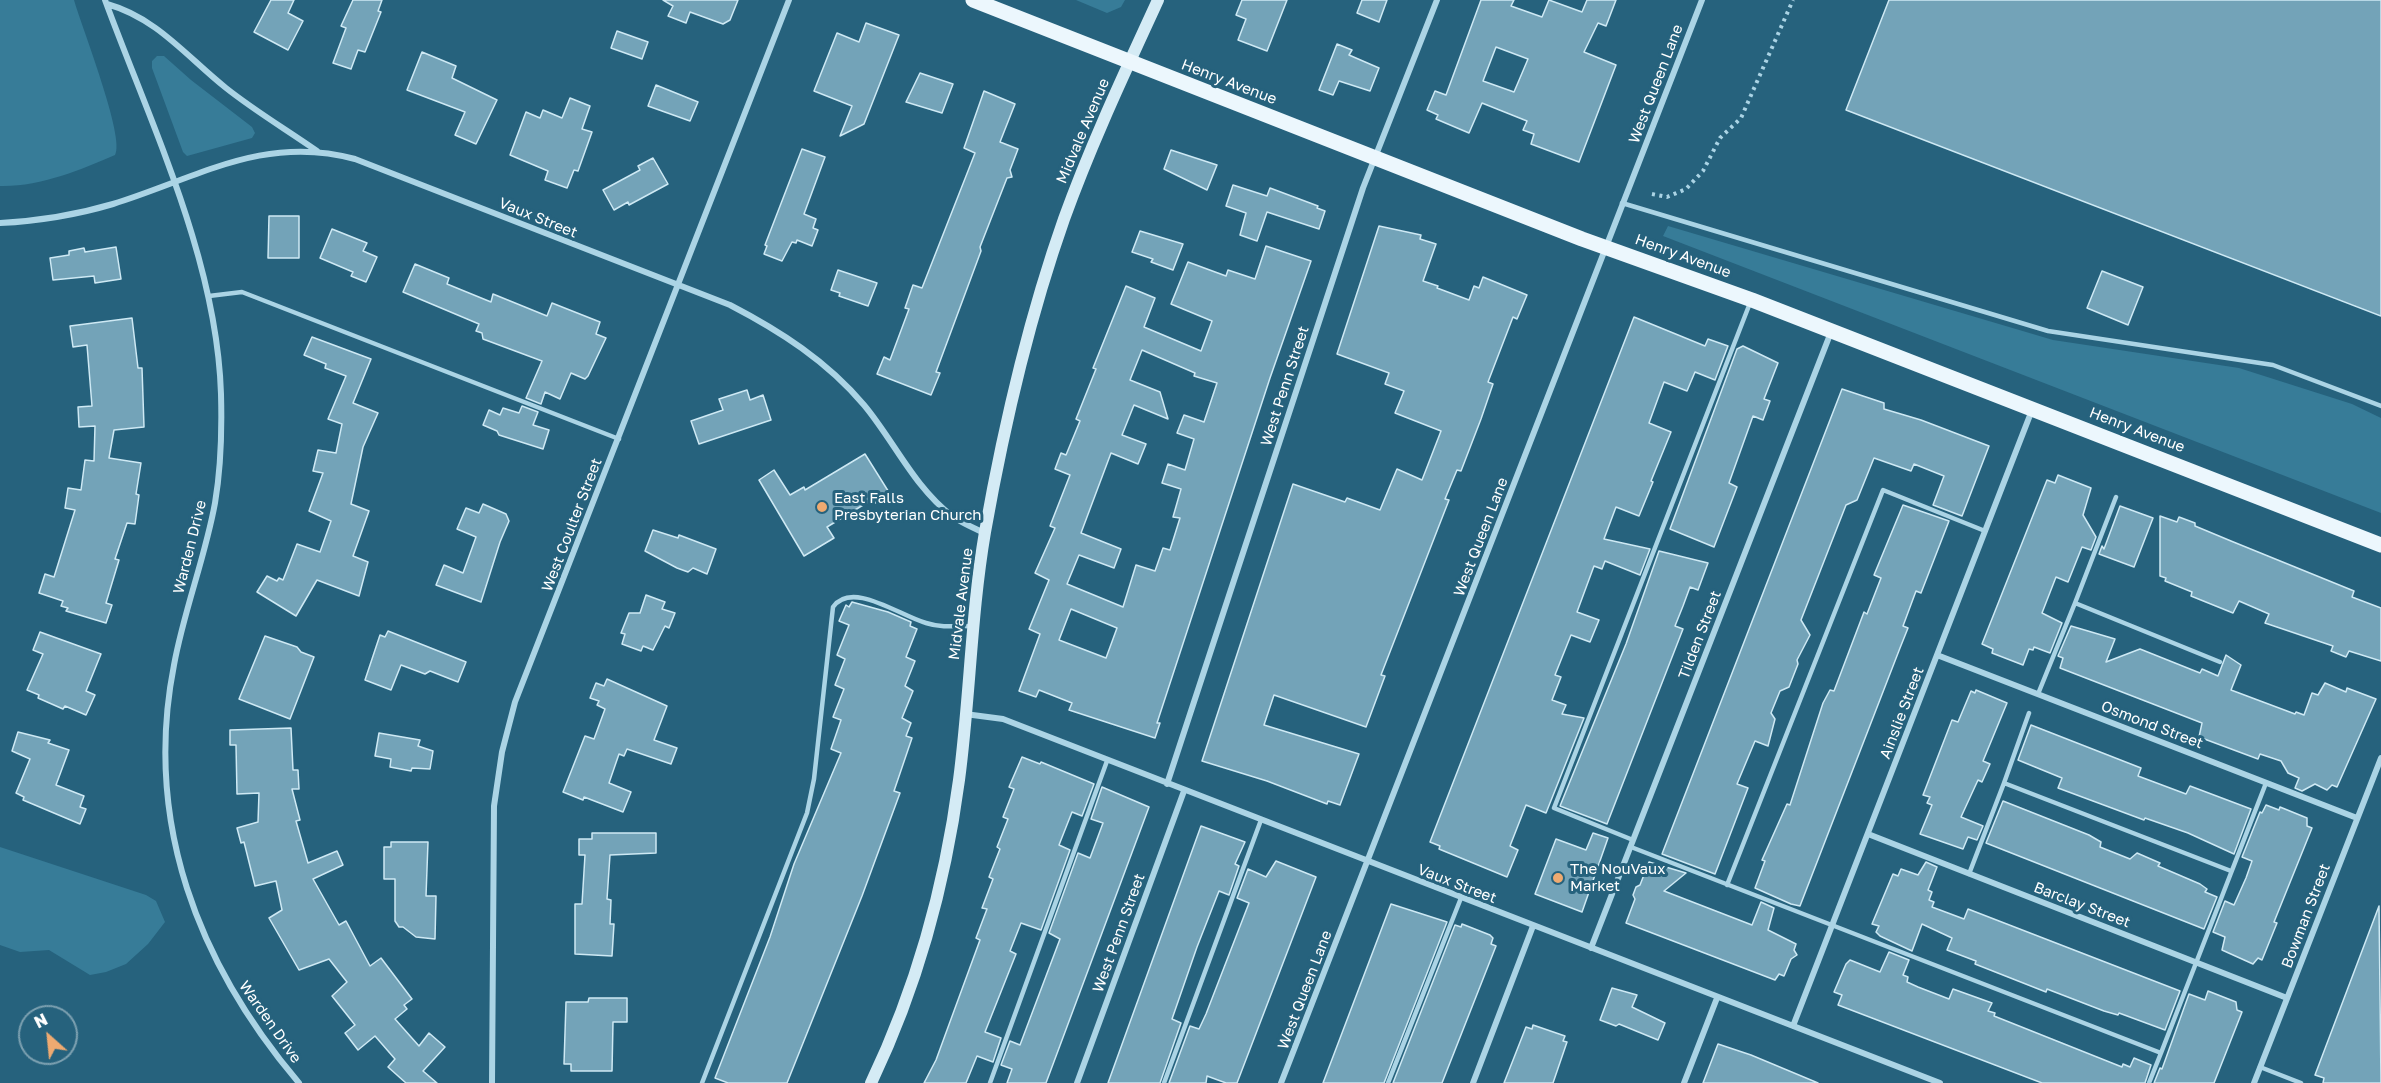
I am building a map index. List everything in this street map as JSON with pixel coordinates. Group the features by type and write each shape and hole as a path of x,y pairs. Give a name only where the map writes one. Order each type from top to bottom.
{"main road":[{"name":"Henry Avenue","path":"973,0 1605,248 1752,300 2381,545"}],"street":[{"name":"West Coulter Street","path":"492,1083 493,842 497,777 515,702 789,0"},
{"name":"Midvale Avenue","path":"871,1083 904,1008 936,905 959,777 973,626 985,534 1015,382 1046,274 1090,150 1158,0"},
{"name":"West Penn Street","path":"1167,784 1374,157 1437,0"},
{"name":"West Queen Lane","path":"1281,1083 1702,0"},
{"path":"106,2 128,10 150,22 226,88 318,151"},
{"name":"Warden Drive","path":"106,2 193,238 209,296 219,361 219,471 206,541 174,664 166,723 166,790 177,859 208,947 247,1016 299,1083"},
{"name":"Vaux Street","path":"0,223 84,212 267,153 292,150 318,151 355,159 730,304 760,320 813,356 863,405 932,497 954,517 985,534"},
{"name":"Tilden Street","path":"1591,948 1832,331"},
{"name":"Ainslie Street","path":"1793,1026 2032,409"},
{"name":"Osmond Street","path":"1937,655 2357,818"},
{"name":"Vaux Street","path":"964,714 1003,719 1940,1083"},
{"name":"Bowman Street","path":"2254,1083 2381,758"},
{"name":"West Penn Street","path":"1077,1083 1184,791"},
{"name":"Barclay Street","path":"1868,834 2287,998"},
{"path":"1473,1083 1533,926"},
{"path":"1684,1083 1717,998"}],"lane":[{"path":"1622,203 2048,331 2264,363 2381,406"},
{"path":"209,296 242,292 619,439"},
{"path":"1752,300 1554,808 1727,885 2161,1053"},
{"path":"1727,885 1883,490 1985,531"},
{"path":"2038,694 2116,497"},
{"path":"702,1083 807,813 814,779 833,607 839,598 849,595 863,597 924,623 973,626"},
{"path":"2075,603 2220,662"},
{"path":"1969,874 2029,713"},
{"path":"990,1083 1107,761"},
{"path":"2004,783 2231,871"},
{"path":"2149,1083 2266,783"},
{"path":"1164,1083 1261,820"},
{"path":"1388,1083 1461,898"},
{"path":"2260,1067 2301,1083"}],"path":[{"path":"1652,194 1667,197 1686,189 1702,171 1720,138 1741,118 1793,0"}],"shaded area":[{"path":"0,0 74,0 109,106 117,145 115,155 45,181 0,186"},
{"path":"1076,0 1125,0 1121,7 1107,13"},
{"path":"157,56 164,56 252,127 255,133 252,138 187,156 183,152 152,68 152,61"},
{"path":"1668,226 2053,340 2239,368 2352,404 2381,418 2381,513 1663,236"},
{"path":"0,847 146,895 156,901 165,922 148,944 126,964 106,972 90,975 49,950 20,952 0,945"}],"building":[{"path":"271,0 294,0 288,13 303,21 288,50 254,32"},
{"path":"353,0 382,0 378,11 381,12 365,52 358,50 351,69 333,63 346,28 341,26"},
{"path":"663,0 738,0 730,20 723,24 690,12 686,23 668,16 673,6"},
{"path":"1242,0 1287,0 1267,51 1238,40 1246,19 1236,15"},
{"path":"1362,0 1387,0 1379,22 1357,13"},
{"path":"1481,0 1514,0 1511,6 1542,17 1549,0 1582,12 1587,0 1616,0 1606,26 1598,23 1584,52 1616,65 1579,162 1531,144 1534,134 1523,130 1527,121 1482,103 1469,133 1436,119 1438,115 1427,110 1435,91 1446,95","holes":["1496,47 1528,59 1514,92 1483,81"]},
{"path":"1889,0 2381,0 2381,316 1846,110"},
{"path":"866,23 899,35 864,124 840,136 852,106 814,91 837,33 859,42"},
{"path":"617,31 648,42 642,59 611,48"},
{"path":"1337,44 1352,50 1349,55 1379,68 1370,91 1339,81 1333,95 1319,90"},
{"path":"422,52 456,66 452,78 497,100 476,144 455,135 465,112 407,90"},
{"path":"920,73 953,84 942,113 906,102"},
{"path":"656,85 698,102 690,121 648,106"},
{"path":"984,91 1015,104 1000,142 1018,149 1010,170 1012,177 1007,178 980,247 981,251 936,372 940,373 931,395 877,374 884,357 890,360 909,309 905,308 913,285 922,288 975,153 964,148"},
{"path":"570,98 590,106 582,129 592,132 578,171 574,170 567,188 545,180 548,171 510,155 526,112 540,118 543,110 562,118"},
{"path":"802,149 825,157 804,214 816,219 813,228 818,230 812,246 797,240 796,243 792,242 782,261 764,254 767,246 765,245"},
{"path":"1171,150 1217,165 1207,190 1164,169"},
{"path":"653,158 668,184 629,205 628,202 614,210 603,190 640,170 638,166"},
{"path":"1233,185 1267,196 1270,188 1318,206 1317,208 1325,211 1319,229 1267,212 1257,241 1240,235 1246,213 1226,206"},
{"path":"269,216 299,216 299,258 268,258"},
{"path":"1379,226 1421,235 1420,239 1436,244 1423,281 1438,286 1437,288 1469,300 1474,286 1479,288 1483,277 1527,295 1517,319 1513,317 1488,382 1493,384 1481,419 1461,471 1457,470 1445,499 1449,500 1381,675 1385,676 1366,727 1274,695 1264,725 1359,754 1340,805 1328,801 1327,804 1267,781 1202,761 1293,484 1345,502 1347,498 1380,510 1397,469 1422,480 1441,431 1395,413 1404,391 1385,384 1389,373 1337,354"},
{"path":"332,229 367,243 363,251 377,257 366,282 351,276 353,272 320,258"},
{"path":"1140,231 1183,244 1173,270 1151,262 1153,259 1132,252"},
{"path":"1266,246 1311,261 1270,378 1157,723 1160,723 1155,738 1069,710 1072,703 1039,690 1036,697 1019,691 1040,634 1029,629 1049,580 1035,573 1055,528 1050,526 1070,475 1055,469 1061,453 1066,455 1080,421 1076,419 1096,369 1093,368 1126,286 1155,298 1144,327 1201,351 1212,321 1171,304 1188,262 1226,276 1228,270 1255,279","holes":["1142,350 1195,373 1194,376 1217,383 1204,422 1184,415 1177,433 1194,439 1185,470 1168,464 1162,483 1181,489 1173,517 1180,518 1170,550 1163,548 1155,571 1136,565 1123,607 1067,584 1079,555 1114,568 1121,549 1081,533 1111,453 1138,464 1146,444 1122,435 1134,405 1168,419 1160,392 1130,380","1071,609 1117,628 1106,658 1059,640"]},
{"path":"116,247 121,279 95,283 94,276 53,280 50,258 69,255 69,251 84,248 85,252"},
{"path":"415,264 449,278 447,284 491,302 493,294 547,316 552,303 600,322 596,334 606,338 588,376 585,379 571,373 560,399 545,392 541,404 526,398 542,361 483,339 482,333 476,331 479,324 403,292"},
{"path":"838,270 877,283 868,306 839,296 840,293 831,290"},
{"path":"2102,271 2143,287 2128,325 2087,308"},
{"path":"1634,317 1705,346 1708,339 1728,346 1715,380 1695,372 1687,391 1664,382 1649,423 1671,432 1651,481 1653,482 1639,516 1616,507 1604,539 1650,549 1640,575 1605,561 1602,569 1594,566 1577,612 1599,620 1590,642 1571,635 1555,675 1561,677 1552,700 1566,705 1562,714 1584,718 1546,813 1526,805 1510,846 1518,850 1507,877 1439,849 1440,846 1430,842"},
{"path":"132,318 138,368 142,368 144,427 114,430 109,458 141,463 136,494 139,495 135,524 127,523 115,559 119,560 106,603 112,605 106,623 66,611 68,608 61,606 63,601 39,593 45,574 54,577 75,510 65,508 68,488 81,490 85,460 94,461 95,426 79,427 78,407 92,406 87,345 73,347 70,326"},
{"path":"312,337 371,359 353,403 378,413 363,447 351,504 369,511 353,556 368,562 359,596 317,580 296,616 257,592 267,576 277,581 279,578 283,580 297,544 320,552 331,521 309,511 323,473 313,471 318,450 336,453 342,424 328,419 346,376 325,368 326,364 304,355"},
{"path":"1743,346 1778,363 1764,399 1770,401 1763,420 1753,416 1729,483 1737,487 1714,547 1670,529 1737,349"},
{"path":"1842,389 1884,403 1884,409 1921,420 1989,446 1962,516 1933,505 1944,476 1914,464 1911,471 1874,458 1857,500 1846,505 1801,620 1810,635 1797,660 1798,664 1789,687 1780,691 1771,713 1775,719 1768,746 1755,741 1737,784 1748,788 1715,874 1662,854"},
{"path":"747,390 750,400 763,395 771,420 699,444 691,421 723,410 719,399"},
{"path":"522,406 538,412 533,425 549,430 543,449 499,435 497,431 483,425 489,410 500,415 503,408 519,413"},
{"name":"East Falls Presbyterian Church","path":"865,454 890,494 875,503 873,499 827,527 834,538 804,556 759,480 774,470 790,495 804,487 805,490"},
{"path":"2058,475 2091,488 2083,515 2096,537 2091,550 2082,547 2068,582 2056,577 2042,613 2062,623 2050,653 2034,647 2033,650 2029,649 2023,665 1992,653 1993,649 1982,644 2047,480 2055,483"},
{"path":"483,504 506,514 509,521 481,602 436,585 444,565 463,573 476,537 457,529 466,508 479,513"},
{"path":"1903,505 1949,521 1921,593 1916,591 1903,626 1908,628 1800,906 1791,904 1755,888 1765,861 1762,860 1787,804 1790,805 1823,703 1830,690 1834,691 1864,612 1867,614 1881,578 1874,575"},
{"path":"2120,506 2153,518 2134,567 2099,554 2102,546 2104,549"},
{"path":"2160,516 2177,522 2179,517 2195,523 2195,526 2354,591 2352,597 2381,608 2381,661 2349,651 2346,657 2331,651 2333,646 2265,623 2269,614 2239,601 2233,613 2191,596 2192,592 2165,581 2166,578 2160,576"},
{"path":"653,530 678,538 679,535 716,549 707,574 693,568 688,572 677,568 645,551"},
{"path":"1659,551 1708,563 1698,590 1690,587 1675,626 1683,629 1607,824 1560,806 1626,644"},
{"path":"646,595 665,602 662,609 675,613 669,628 665,626 653,650 643,646 641,651 622,644 625,634 621,633 629,613 640,613"},
{"path":"852,602 888,612 911,622 910,626 917,629 906,657 915,661 905,686 913,691 902,718 911,723 906,736 912,738 894,791 900,793 862,896 787,1083 728,1083 715,1078 770,937 794,864 841,753 831,749 841,720 833,717 844,689 835,685 845,659 837,655 849,625 839,621 846,605 849,607"},
{"path":"2071,626 2115,639 2106,662 2140,649 2200,673 2202,669 2218,676 2226,655 2241,665 2231,690 2295,714 2296,712 2304,715 2312,693 2318,695 2325,683 2346,692 2347,688 2376,699 2337,787 2332,785 2327,790 2315,784 2302,791 2295,788 2299,778 2288,773 2281,761 2260,754 2258,759 2199,737 2202,723 2060,668 2063,658 2058,656"},
{"path":"388,631 466,662 458,682 430,671 425,674 401,665 391,690 365,680 380,635 385,637"},
{"path":"40,632 101,654 86,691 95,695 86,715 65,706 63,709 38,698 39,695 27,690 43,654 33,650"},
{"path":"265,636 297,647 301,652 314,657 290,719 239,699"},
{"path":"607,679 667,706 654,740 677,748 671,764 627,749 624,756 619,754 609,783 631,792 623,812 584,797 583,800 563,792 585,736 594,739 605,709 597,705 599,701 590,698 596,683 604,686"},
{"path":"1976,690 2007,703 1983,761 1990,764 1982,782 1978,780 1961,817 1983,826 1977,840 1968,837 1963,849 1920,834 1932,805 1927,803 1930,797 1923,795 1952,720 1958,722 1971,691 1975,693"},
{"path":"2031,725 2141,768 2138,776 2186,794 2190,786 2251,809 2234,854 2188,833 2145,818 2144,820 2058,788 2062,778 2018,760"},
{"path":"291,728 293,770 298,770 299,789 292,789 300,820 296,821 308,863 337,851 343,865 313,879 339,925 346,921 370,966 381,958 412,999 404,1005 407,1009 395,1019 419,1046 429,1033 445,1047 423,1071 437,1083 406,1083 388,1067 395,1059 375,1036 358,1050 345,1033 355,1025 332,996 347,982 329,959 299,970 269,918 282,910 276,881 255,886 244,842 241,843 237,828 258,822 259,793 237,794 236,745 230,745 230,730"},
{"path":"18,732 50,740 48,743 69,750 56,785 84,796 80,807 86,809 80,824 23,800 24,797 16,793 30,759 12,751"},
{"path":"379,733 420,740 418,746 433,751 430,769 412,768 411,771 390,767 391,759 375,756"},
{"path":"1022,757 1040,764 1041,762 1094,784 1082,816 1072,812 1059,845 1070,850 1041,930 1021,923 1010,951 1016,954 985,1032 1001,1038 993,1062 977,1056 966,1083 924,1083 936,1060 980,940 976,938 987,909 982,908 993,879 989,877 1000,849 997,847 1008,819 1003,817 1014,789 1009,787"},
{"path":"1102,787 1149,807 1046,1083 1007,1083 1012,1069 1001,1065 1010,1041 1020,1045 1060,939 1049,933 1078,853 1090,858 1103,823 1091,819"},
{"path":"2003,801 2089,835 2101,842 2100,847 2130,859 2137,853 2160,863 2158,866 2200,884 2207,889 2205,892 2217,897 2204,929 1986,843"},
{"path":"2266,805 2279,810 2280,807 2307,818 2307,826 2312,828 2274,922 2277,923 2262,960 2258,958 2253,964 2222,950 2225,937 2213,932 2225,901 2234,905 2246,878 2252,861 2242,857 2260,812 2262,813"},
{"path":"1201,826 1245,842 1235,864 1239,866 1229,895 1219,891 1197,947 1172,1019 1181,1023 1160,1083 1108,1083"},
{"path":"592,833 656,833 656,853 610,855 607,899 611,900 610,924 614,924 612,956 575,954 575,904 582,904 585,855 579,855 579,839 592,839"},
{"path":"1593,833 1608,838 1582,912 1535,894 1556,839 1586,850"},
{"path":"391,842 428,842 426,896 436,896 435,939 416,937 403,927 399,927 395,921 395,879 384,879 384,847 391,847"},
{"path":"1276,861 1316,877 1237,1083 1226,1083 1207,1076 1206,1083 1169,1083 1190,1026 1199,1029 1206,1014 1249,903 1237,898 1248,869 1266,877"},
{"path":"1649,862 1686,873 1664,891 1752,925 1761,902 1774,908 1768,930 1796,944 1794,950 1797,955 1791,959 1784,976 1779,974 1775,980 1626,923 1635,899 1633,895 1636,887 1640,885"},
{"path":"1926,862 1937,867 1928,890 1932,892 1929,900 1934,902 1932,907 1964,919 1968,909 2180,991 2165,1030 2119,1013 2118,1015 2104,1011 2047,989 2046,992 1975,964 1976,961 1947,950 1952,938 1922,924 1912,951 1880,936 1876,932 1879,926 1872,924 1893,874 1898,876 1901,869 1918,875"},
{"path":"1391,904 1447,922 1384,1083 1323,1083"},
{"path":"2379,906 2381,1083 2323,1083 2324,1078 2315,1075"},
{"path":"1462,924 1490,935 1493,938 1491,944 1496,946 1442,1083 1393,1083 1455,925 1461,927"},
{"path":"1889,952 1909,960 1903,975 1908,977 1907,982 1918,987 1949,999 1953,989 1992,1003 1988,1011 1995,1013 1994,1016 2122,1067 2123,1064 2130,1067 2134,1058 2151,1065 2145,1083 2042,1083 1838,1005 1842,995 1834,992 1846,964 1850,960 1880,972"},
{"path":"1612,988 1637,995 1632,1007 1665,1023 1658,1040 1619,1024 1616,1026 1600,1020"},
{"path":"2208,991 2236,1002 2237,1010 2242,1012 2214,1083 2154,1083 2160,1068 2162,1069 2189,994 2205,1000"},
{"path":"589,998 627,998 627,1022 613,1022 612,1071 571,1071 571,1064 564,1064 566,1002 588,1002"},
{"path":"1533,1025 1565,1036 1563,1041 1567,1042 1553,1083 1504,1083 1526,1027 1532,1029"},
{"path":"1718,1044 1751,1055 1818,1083 1703,1083"}],"place":[{"name":"East Falls Presbyterian Church","path":"822,507"},
{"name":"The NouVaux Market","path":"1558,878"}]}
